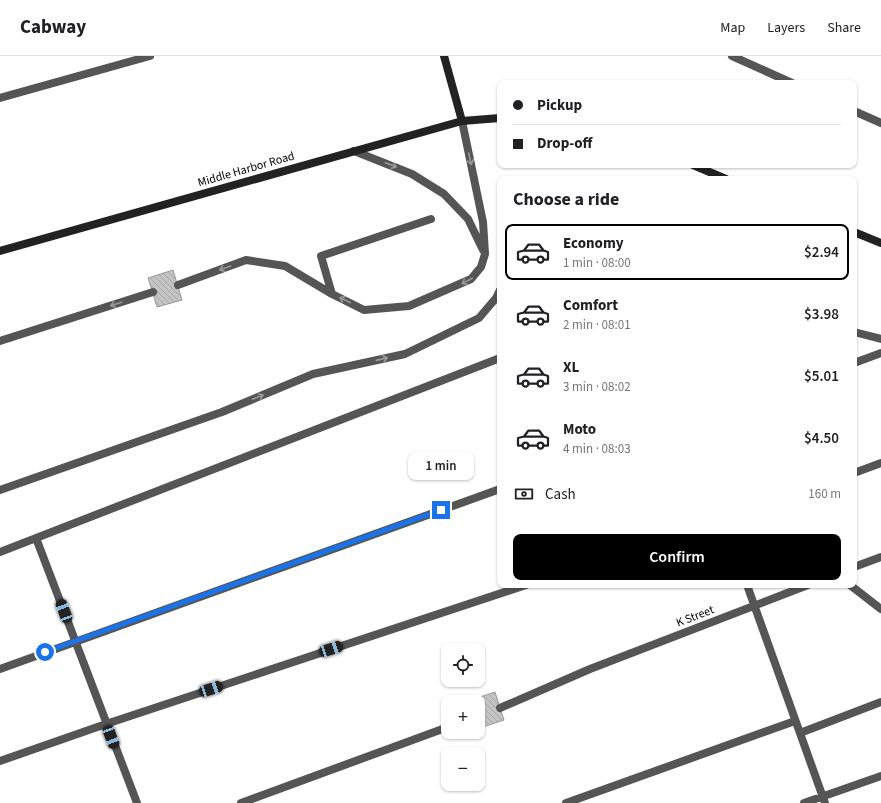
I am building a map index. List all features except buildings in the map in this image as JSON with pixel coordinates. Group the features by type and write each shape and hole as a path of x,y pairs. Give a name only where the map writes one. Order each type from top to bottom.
{"main road":[{"path":"444,56 462,121"},
{"name":"Middle Harbor Road","path":"0,251 462,121 497,118"},
{"path":"701,168 719,176"},
{"path":"857,233 881,243"}],"lane":[{"path":"0,98 150,56"},
{"path":"732,56 785,80"},
{"path":"857,112 881,123"},
{"path":"178,285 246,260 285,266 332,294 364,310 409,306 471,279 481,267 485,254 483,222 462,121"},
{"path":"354,151 412,174 444,194 468,219 485,254"},
{"path":"332,294 321,256 431,220"},
{"path":"0,341 153,292"},
{"path":"0,490 222,412 313,374 405,354 479,318 497,296"},
{"path":"857,333 881,339"},
{"path":"857,362 881,353"},
{"path":"0,552 497,359"},
{"path":"857,472 881,463"},
{"path":"0,669 497,490"},
{"path":"36,538 137,803"},
{"path":"857,566 881,557"},
{"path":"0,761 106,724 517,588"},
{"path":"748,588 824,800"},
{"name":"K Street","path":"500,708 590,669 800,588"},
{"path":"854,588 881,609"},
{"path":"800,733 881,702"},
{"path":"566,803 795,721"},
{"path":"241,803 441,730"},
{"path":"804,803 824,800 881,776"}],"route":[{"path":"45,652 441,510"}]}
